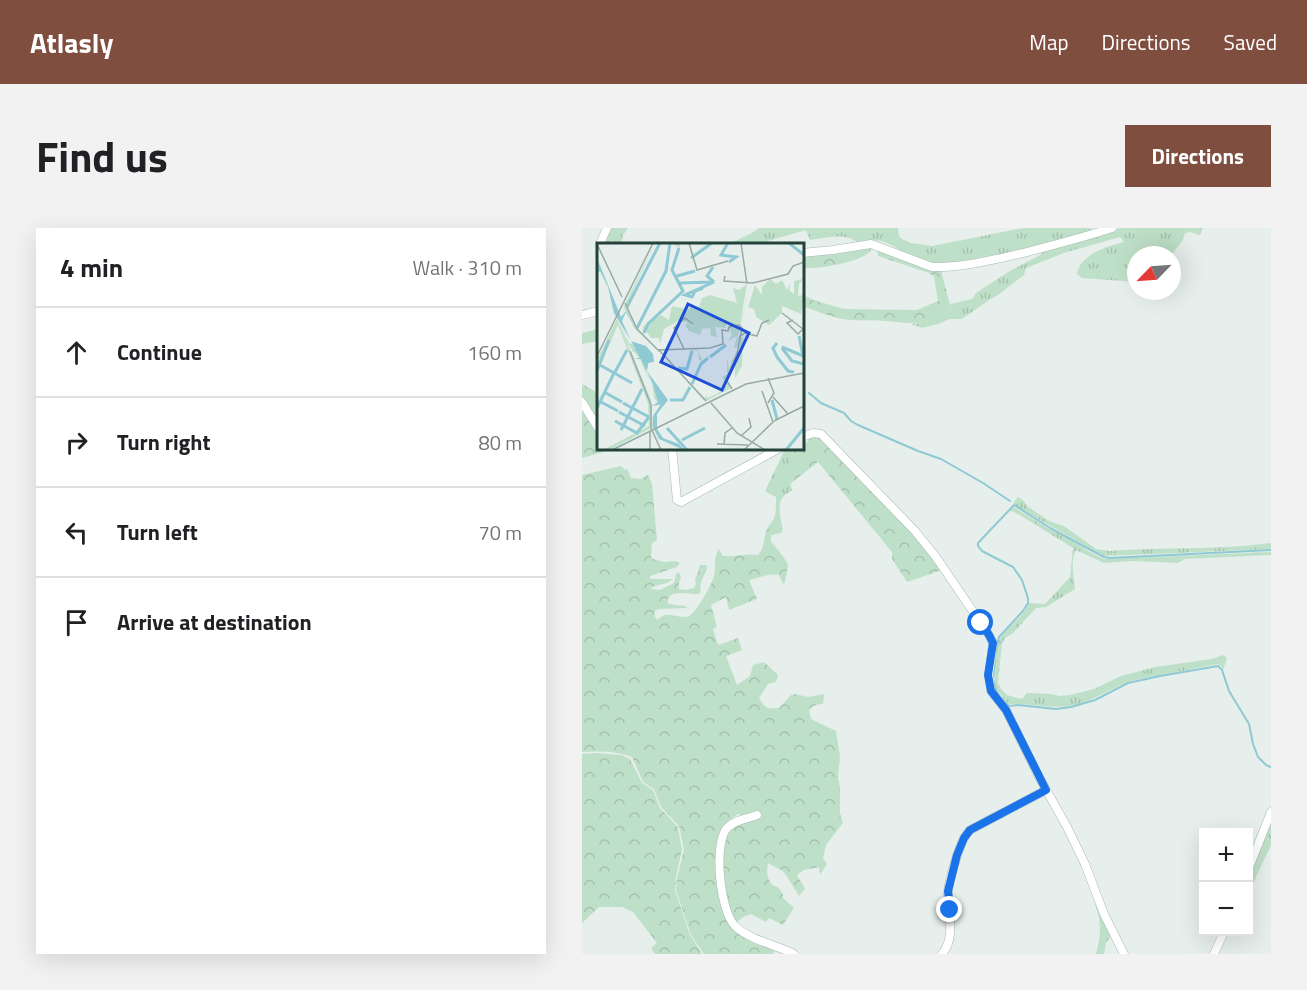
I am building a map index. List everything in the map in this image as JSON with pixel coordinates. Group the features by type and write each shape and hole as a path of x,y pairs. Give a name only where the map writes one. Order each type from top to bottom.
{"street":[{"path":"600,243 607,228"},
{"path":"804,253 870,244 932,267 942,268 992,260 1113,228"},
{"path":"582,315 597,311"},
{"path":"582,402 597,426"},
{"path":"804,436 813,433 821,434 907,522 936,557 989,635 993,643 988,675 991,691 1006,710 1067,827 1085,864 1104,914 1124,954"},
{"path":"672,450 677,500 681,502 776,450"},
{"path":"942,954 948,948 950,933 948,891 964,838 970,830 1046,790"},
{"path":"1253,857 1271,812"},
{"path":"757,815 734,823 726,829 722,837 721,892 727,913 735,925 744,932 794,954"},
{"path":"1214,954 1222,936"}],"green space":[{"path":"611,228 628,228 622,241 613,243 611,240 610,243 604,243"},
{"path":"759,228 898,228 902,239 911,243 932,246 1023,228 1091,228 1091,232 1039,245 962,262 942,264 922,261 878,240 858,243 848,238 835,237 810,240 806,230 761,243 731,243"},
{"path":"1120,228 1203,228 1200,235 1185,233 1178,246 1127,246 1127,281 1082,278 1077,274 1083,261 1089,256 1124,242 1120,237 1064,253 1026,268 1024,275 962,319 950,319 922,328 911,324 932,320 951,309 950,304 972,299 976,293 1040,255 1046,249"},
{"path":"871,246 871,251 857,259 829,266 804,268 804,256"},
{"path":"877,247 941,270 951,309 927,322 911,323 844,319 804,306 804,295 844,309 917,310 938,301 934,277 929,273 878,256"},
{"path":"597,329 597,341 582,344 582,333"},
{"path":"582,384 597,392 597,422 582,399"},
{"path":"582,406 597,428 597,450 610,450 582,458"},
{"path":"811,436 818,436 914,532 942,570 907,582 892,559 892,552 818,462 790,484 787,479 792,453 796,450 804,450 804,444"},
{"path":"785,450 796,450 792,454 789,480 792,490 780,502 783,529 781,533 771,535 769,525 775,516 776,497 766,492"},
{"path":"621,466 627,469 631,478 640,479 648,475 652,484 657,540 652,543 651,557 665,562 680,563 677,567 650,576 650,579 673,579 651,589 660,590 674,583 676,574 679,572 681,577 679,589 694,588 700,565 707,565 700,588 701,592 674,594 668,599 668,604 688,608 659,609 654,615 657,620 665,615 683,617 692,614 713,580 719,549 723,556 758,555 769,525 771,542 788,566 783,584 779,575 767,575 749,580 757,599 729,610 726,597 711,605 717,627 713,629 718,645 738,638 742,650 726,656 737,685 750,676 753,665 764,662 778,675 776,682 768,684 759,698 765,706 779,708 791,695 795,694 808,697 824,694 823,704 815,705 809,710 811,719 836,731 840,756 838,778 840,814 843,823 826,845 823,858 827,864 820,875 819,867 804,870 797,875 805,889 799,896 784,872 768,863 769,881 778,887 783,898 794,908 783,925 769,918 766,922 751,914 735,924 728,912 722,883 721,858 724,837 733,825 757,816 738,814 722,834 719,888 723,907 736,929 753,939 777,948 773,954 704,954 691,935 676,890 684,850 679,826 661,807 654,789 643,782 632,757 607,752 582,752 582,475"},
{"path":"1018,497 1049,521 1064,526 1096,549 1110,551 1211,548 1271,543 1271,549 1104,556 1020,509 1013,503"},
{"path":"1013,507 1104,559 1271,552 1271,555 1185,559 1178,563 1132,561 1104,563 1076,550 1073,564 1075,589 1046,607 1036,608 1013,633 1005,638 1002,644 998,683 1007,695 1022,699 1027,693 1070,695 1094,689 1121,676 1155,667 1212,659 1223,655 1227,658 1223,670 1218,664 1135,680 1070,706 1009,704 995,685 995,662 1002,635 1021,616 1029,603 1045,604 1070,577 1073,548 1018,514 1008,512"},
{"path":"582,754 622,755 630,759 642,783 653,790 660,808 678,827 682,850 675,890 690,935 702,954 655,954 651,948 657,943 633,912 622,907 599,907 582,923"},
{"path":"1271,819 1271,845 1253,883 1253,868"},
{"path":"1098,900 1113,934 1106,943 1104,954 1096,954 1100,930 1095,905"}],"waterway":[{"path":"809,393 821,403 844,413 858,425 941,459 1010,501"},
{"path":"995,655 999,637 1023,611 1028,598 1022,580 1013,567 982,551 978,543 1014,505 1050,528 1104,557 1271,550"},
{"path":"995,661 993,679 997,693"},
{"path":"1003,700 1009,706 1056,709 1071,707 1095,700 1128,683 1218,666 1222,670 1229,691 1249,724 1258,757 1271,767"}],"route":[{"path":"950,910 948,891 957,855 970,830 1046,790 1006,710 991,691 988,675 993,643 981,623"}]}
